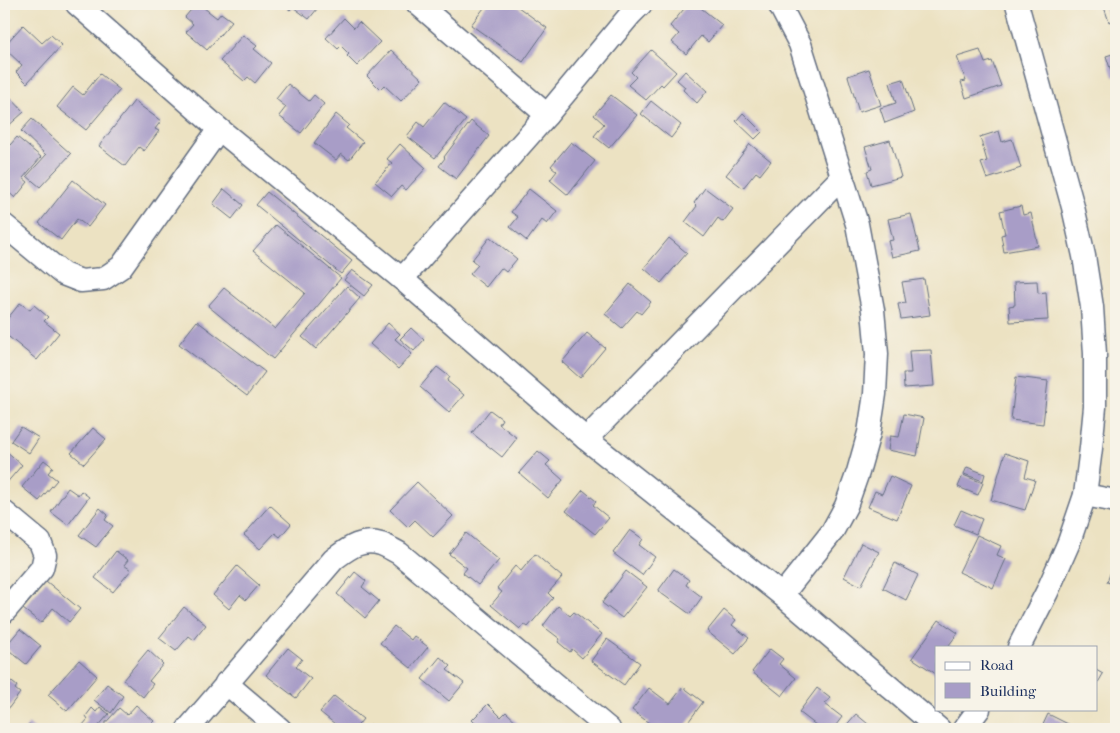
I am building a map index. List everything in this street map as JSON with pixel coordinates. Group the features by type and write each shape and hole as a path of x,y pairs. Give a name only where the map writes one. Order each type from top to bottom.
{"street":[{"path":"77,4 219,129 402,279 586,440 782,595 939,729"},
{"path":"418,4 547,115"},
{"path":"402,279 547,115 641,4"},
{"path":"779,4 800,44 857,224 873,310 877,354 876,394 869,433 846,506 832,532 782,595"},
{"path":"1017,4 1073,207 1084,256 1092,307 1095,354 1094,406 1085,495 1069,542 1020,646"},
{"path":"4,225 63,274 82,281 103,279 121,267 219,129"},
{"path":"586,440 842,177"},
{"path":"1085,495 1116,501"},
{"path":"4,512 40,542 46,555 42,568 4,612"},
{"path":"188,729 334,559 346,550 363,542 381,544 399,554 609,729"},
{"path":"226,683 280,729"},
{"path":"964,729 977,710"}],"building":[{"path":"196,4 199,4 217,18 221,13 232,21 207,50 186,32 193,24 185,17"},
{"path":"282,4 321,4 309,19 293,7 290,10"},
{"path":"487,4 514,4 547,28 523,62 471,25"},
{"path":"688,4 696,4 722,25 708,42 701,36 686,54 672,42 679,34 670,26"},
{"path":"1103,4 1116,4 1116,19 1109,22"},
{"path":"344,18 354,28 359,22 380,42 357,66 347,56 349,54 341,46 338,49 326,38"},
{"path":"23,25 42,43 51,35 62,45 27,83 16,72 22,65 4,48"},
{"path":"243,35 257,46 254,49 271,63 255,83 248,77 244,81 220,61"},
{"path":"391,50 422,79 401,101 384,85 380,89 367,76"},
{"path":"651,50 676,72 646,100 628,85 636,77 631,72"},
{"path":"980,50 985,63 992,61 1001,86 966,98 961,82 966,81 957,57"},
{"path":"1116,53 1116,76 1113,77 1106,56"},
{"path":"869,69 881,105 859,112 848,76"},
{"path":"685,71 707,91 697,103 683,90 685,87 677,80"},
{"path":"100,74 120,90 86,130 57,107 73,87 83,95"},
{"path":"903,79 914,112 885,123 880,108 896,103 890,83"},
{"path":"288,84 309,101 314,95 324,104 301,133 279,116 286,107 276,99"},
{"path":"611,95 637,115 609,148 594,136 604,124 594,115"},
{"path":"10,97 24,112 6,128 4,126 4,102"},
{"path":"134,101 161,121 155,129 159,131 144,151 139,147 125,166 99,146"},
{"path":"651,101 681,125 671,138 641,114"},
{"path":"444,102 466,120 435,158 407,136 418,122 424,127"},
{"path":"743,113 762,132 755,139 736,121"},
{"path":"336,114 349,125 346,128 363,142 349,160 341,154 336,160 314,143"},
{"path":"32,119 71,154 40,187 27,176 46,155 21,131"},
{"path":"471,121 489,136 456,179 439,166"},
{"path":"999,131 1002,142 1012,139 1021,168 987,179 981,163 987,161 980,137"},
{"path":"17,137 41,157 23,178 28,182 15,198 4,188 4,152"},
{"path":"890,140 901,177 871,185 867,171 872,169 865,147"},
{"path":"571,142 595,161 568,195 550,180 557,171 551,166"},
{"path":"400,144 426,168 406,190 401,186 392,196 375,182 392,163 387,159"},
{"path":"750,144 771,161 760,175 756,172 743,188 726,175"},
{"path":"73,180 105,205 88,227 77,219 61,240 39,223"},
{"path":"705,188 733,209 723,222 718,218 704,237 685,222 697,206 694,203"},
{"path":"224,189 243,205 232,219 213,204"},
{"path":"529,189 557,211 547,224 542,220 527,241 510,227 518,217 511,212"},
{"path":"267,192 352,261 341,274 256,205"},
{"path":"1021,206 1023,215 1031,213 1038,246 1004,252 1001,235 1005,234 1000,211"},
{"path":"911,214 920,251 892,257 888,241 893,240 888,219"},
{"path":"276,225 341,278 273,359 208,306 224,288 275,329 305,293 253,251"},
{"path":"490,237 517,259 506,272 501,268 486,287 470,274 478,265 472,260"},
{"path":"669,238 687,253 661,283 644,268"},
{"path":"352,270 373,285 364,296 344,280"},
{"path":"924,279 930,315 901,319 898,304 906,303 902,282"},
{"path":"1037,281 1038,293 1046,292 1048,320 1010,322 1009,306 1015,305 1014,282"},
{"path":"630,284 651,302 641,314 637,311 622,328 605,314"},
{"path":"347,286 360,298 316,349 302,337"},
{"path":"20,303 30,310 34,305 48,317 44,321 59,333 37,360 4,333 4,323"},
{"path":"197,321 265,372 247,396 179,344"},
{"path":"388,323 400,334 395,339 412,354 398,369 370,344"},
{"path":"411,328 424,340 414,351 400,339"},
{"path":"587,333 605,348 580,378 562,362"},
{"path":"931,350 934,386 904,388 903,373 911,373 909,351"},
{"path":"437,367 450,377 447,381 464,395 449,412 420,387"},
{"path":"1016,377 1048,381 1043,424 1011,420"},
{"path":"490,410 502,419 499,424 517,438 502,457 472,433"},
{"path":"904,414 924,418 917,456 888,450 890,436 899,437"},
{"path":"21,427 39,438 29,453 11,441"},
{"path":"93,428 106,439 84,464 71,453"},
{"path":"4,449 22,465 4,486"},
{"path":"538,451 550,461 546,465 563,480 548,498 519,473"},
{"path":"1005,453 1029,461 1025,477 1035,480 1025,510 991,500"},
{"path":"44,460 53,467 48,473 57,480 39,501 22,487"},
{"path":"967,467 985,474 983,481 964,474"},
{"path":"963,475 983,483 978,495 958,487"},
{"path":"890,476 911,486 897,519 868,507 875,491 882,494"},
{"path":"417,482 453,516 433,537 415,520 408,527 390,510"},
{"path":"68,488 78,495 81,491 89,497 68,525 51,512"},
{"path":"583,490 596,501 593,505 609,518 595,534 566,511"},
{"path":"270,505 291,524 280,537 275,533 260,549 244,535"},
{"path":"100,508 108,515 105,520 113,526 96,547 79,535"},
{"path":"961,510 982,519 976,534 954,525"},
{"path":"630,530 643,539 639,545 655,557 642,575 613,553"},
{"path":"466,533 499,560 478,585 463,573 467,568 449,554"},
{"path":"977,535 1001,546 997,555 1006,559 993,588 959,572"},
{"path":"861,543 879,552 861,586 844,577"},
{"path":"116,551 128,560 124,565 131,570 113,592 95,578"},
{"path":"535,554 562,577 548,593 553,598 528,627 524,624 520,629 491,605 502,592 497,588 515,566 521,571"},
{"path":"1116,558 1116,585 1107,582"},
{"path":"895,563 918,575 906,600 883,588"},
{"path":"237,566 259,585 246,600 240,595 229,609 213,595"},
{"path":"674,569 689,580 686,585 702,597 690,614 658,591"},
{"path":"626,571 647,587 622,618 602,603"},
{"path":"355,572 366,581 362,587 379,601 365,618 337,594"},
{"path":"46,581 80,609 69,622 53,608 41,623 23,609"},
{"path":"558,606 570,616 574,612 602,634 582,658 572,649 570,652 558,642 560,639 543,626"},
{"path":"184,607 206,625 194,640 189,636 176,651 159,638"},
{"path":"724,610 736,620 732,625 749,638 735,654 707,631"},
{"path":"939,620 958,633 950,646 935,646 935,673 912,658"},
{"path":"394,626 411,640 414,636 428,647 411,668 380,643"},
{"path":"20,629 41,646 26,664 5,647"},
{"path":"607,639 640,663 624,685 591,661"},
{"path":"288,648 302,659 296,667 311,679 296,698 266,675"},
{"path":"770,649 783,659 779,664 796,678 782,696 752,672"},
{"path":"148,650 163,664 149,681 153,684 143,697 123,680"},
{"path":"440,657 451,666 447,670 464,683 449,701 422,679"},
{"path":"79,660 97,676 67,711 48,695"},
{"path":"1098,671 1103,674 1098,683"},
{"path":"4,676 17,686 15,689 20,693 8,709 4,706"},
{"path":"107,684 123,696 111,713 94,700"},
{"path":"683,687 703,702 683,729 648,729 646,727 649,723 632,710 649,688 670,704"},
{"path":"817,688 830,698 825,704 842,717 833,729 821,729 799,712"},
{"path":"334,696 363,719 355,729 331,729 335,724 320,712"},
{"path":"488,704 501,717 506,712 520,725 516,729 481,729 472,720"},
{"path":"136,705 154,721 146,729 100,729 119,708 127,715"},
{"path":"100,707 109,714 96,729 85,729 82,726 88,719 86,716 92,708 96,712"},
{"path":"856,714 874,729 843,729"},
{"path":"1048,714 1074,727 1073,729 1041,729"},
{"path":"29,724 35,729 25,729"},
{"path":"370,724 377,729 366,729"}]}
